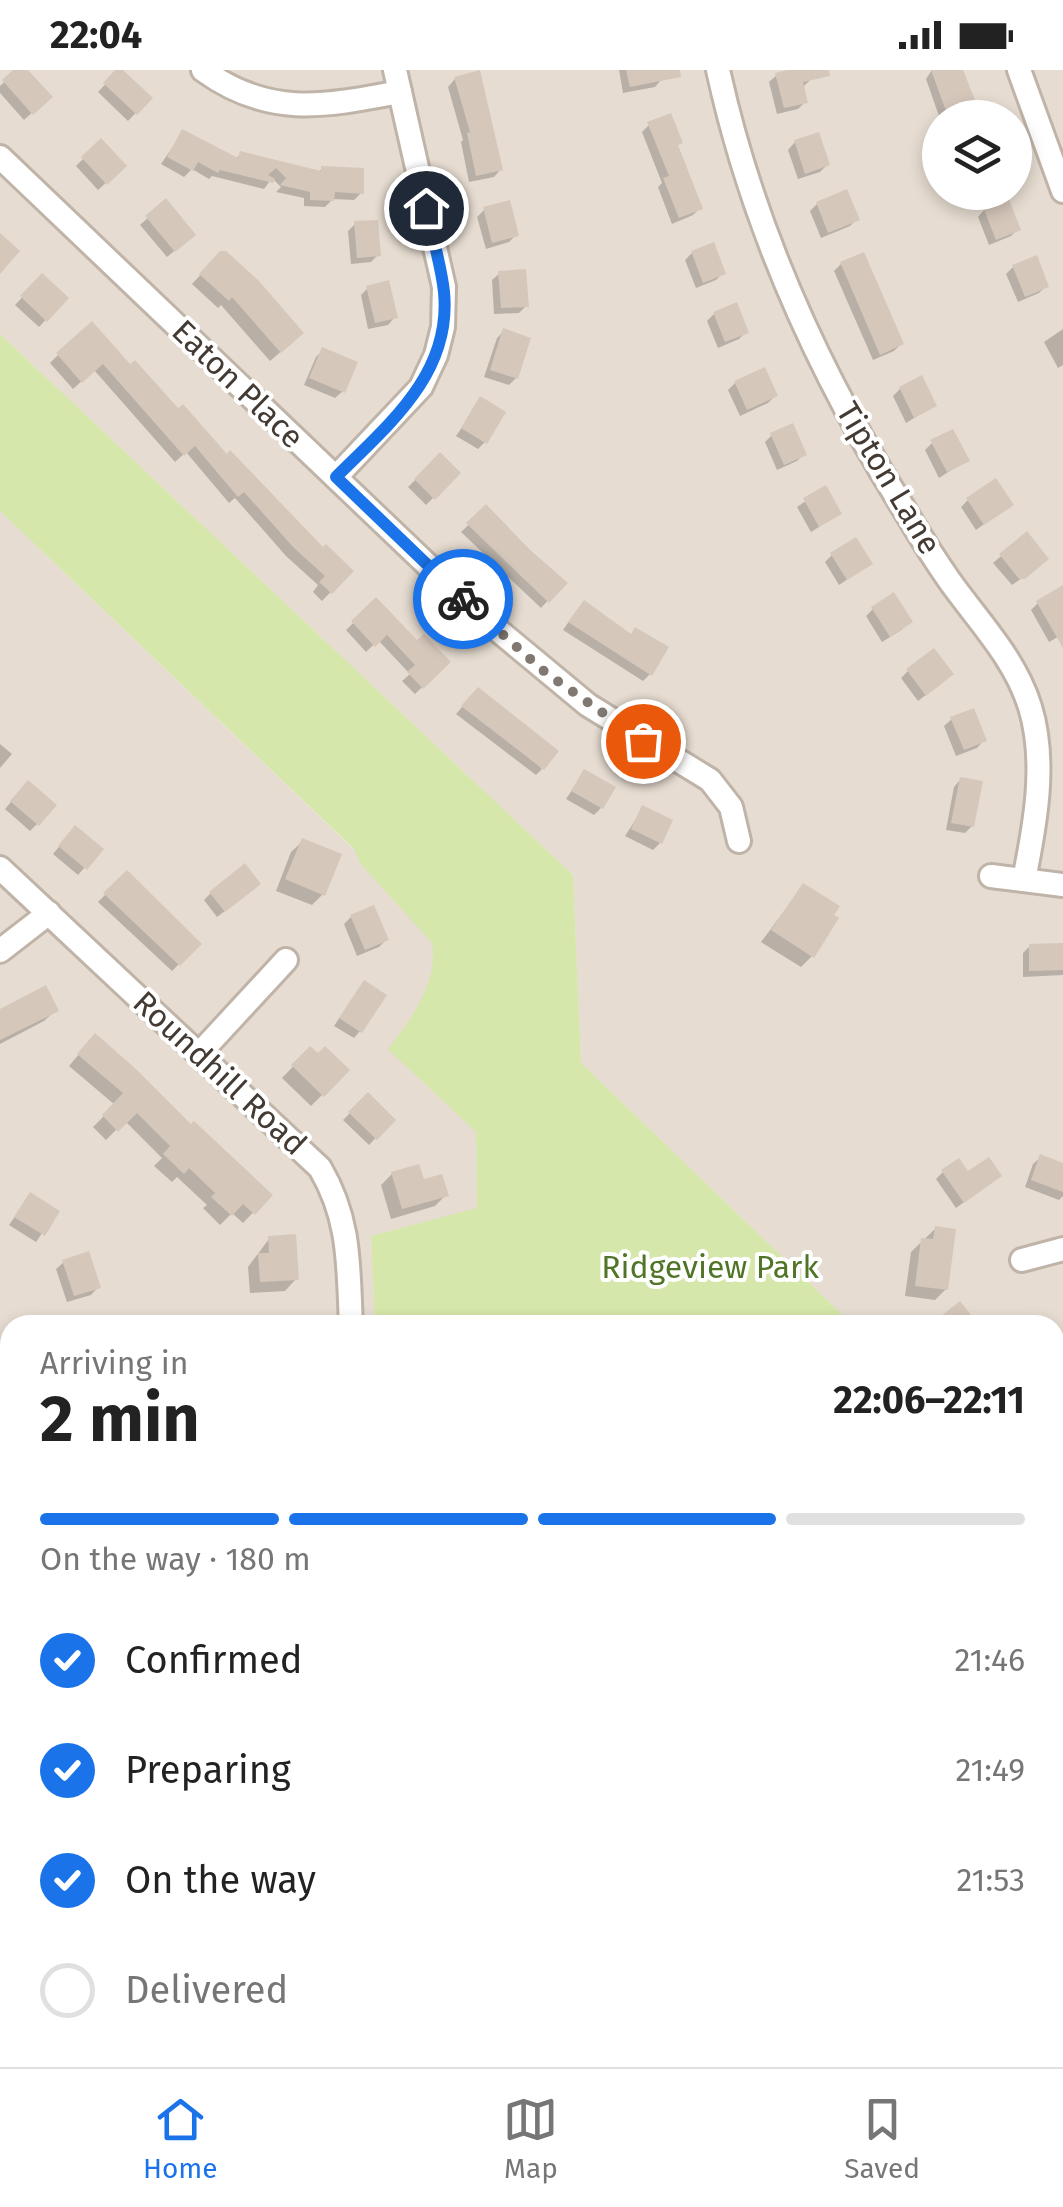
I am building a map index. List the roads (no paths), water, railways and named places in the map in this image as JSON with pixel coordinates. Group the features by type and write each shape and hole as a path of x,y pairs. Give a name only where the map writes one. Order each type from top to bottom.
{"street":[{"path":"202,70 239,92 285,104 330,105 397,81 444,286 443,327 436,356 421,387 336,477"},
{"name":"Tipton Lane","path":"718,70 768,234 830,378 902,507 949,580 1004,652 1026,695 1036,729 1039,768 1024,880"},
{"path":"1018,70 1063,192"},
{"name":"Eaton Place","path":"0,158 482,617 546,673 618,726 710,780 731,807 740,842"},
{"name":"Roundhill Road","path":"0,868 310,1156 333,1190 346,1236 350,1315"},
{"path":"990,876 1063,885"},
{"path":"0,951 49,913"},
{"path":"200,1053 286,960"},
{"path":"1022,1260 1063,1249"}],"park label":[{"name":"Ridgeview Park","path":"710,1267"}]}
